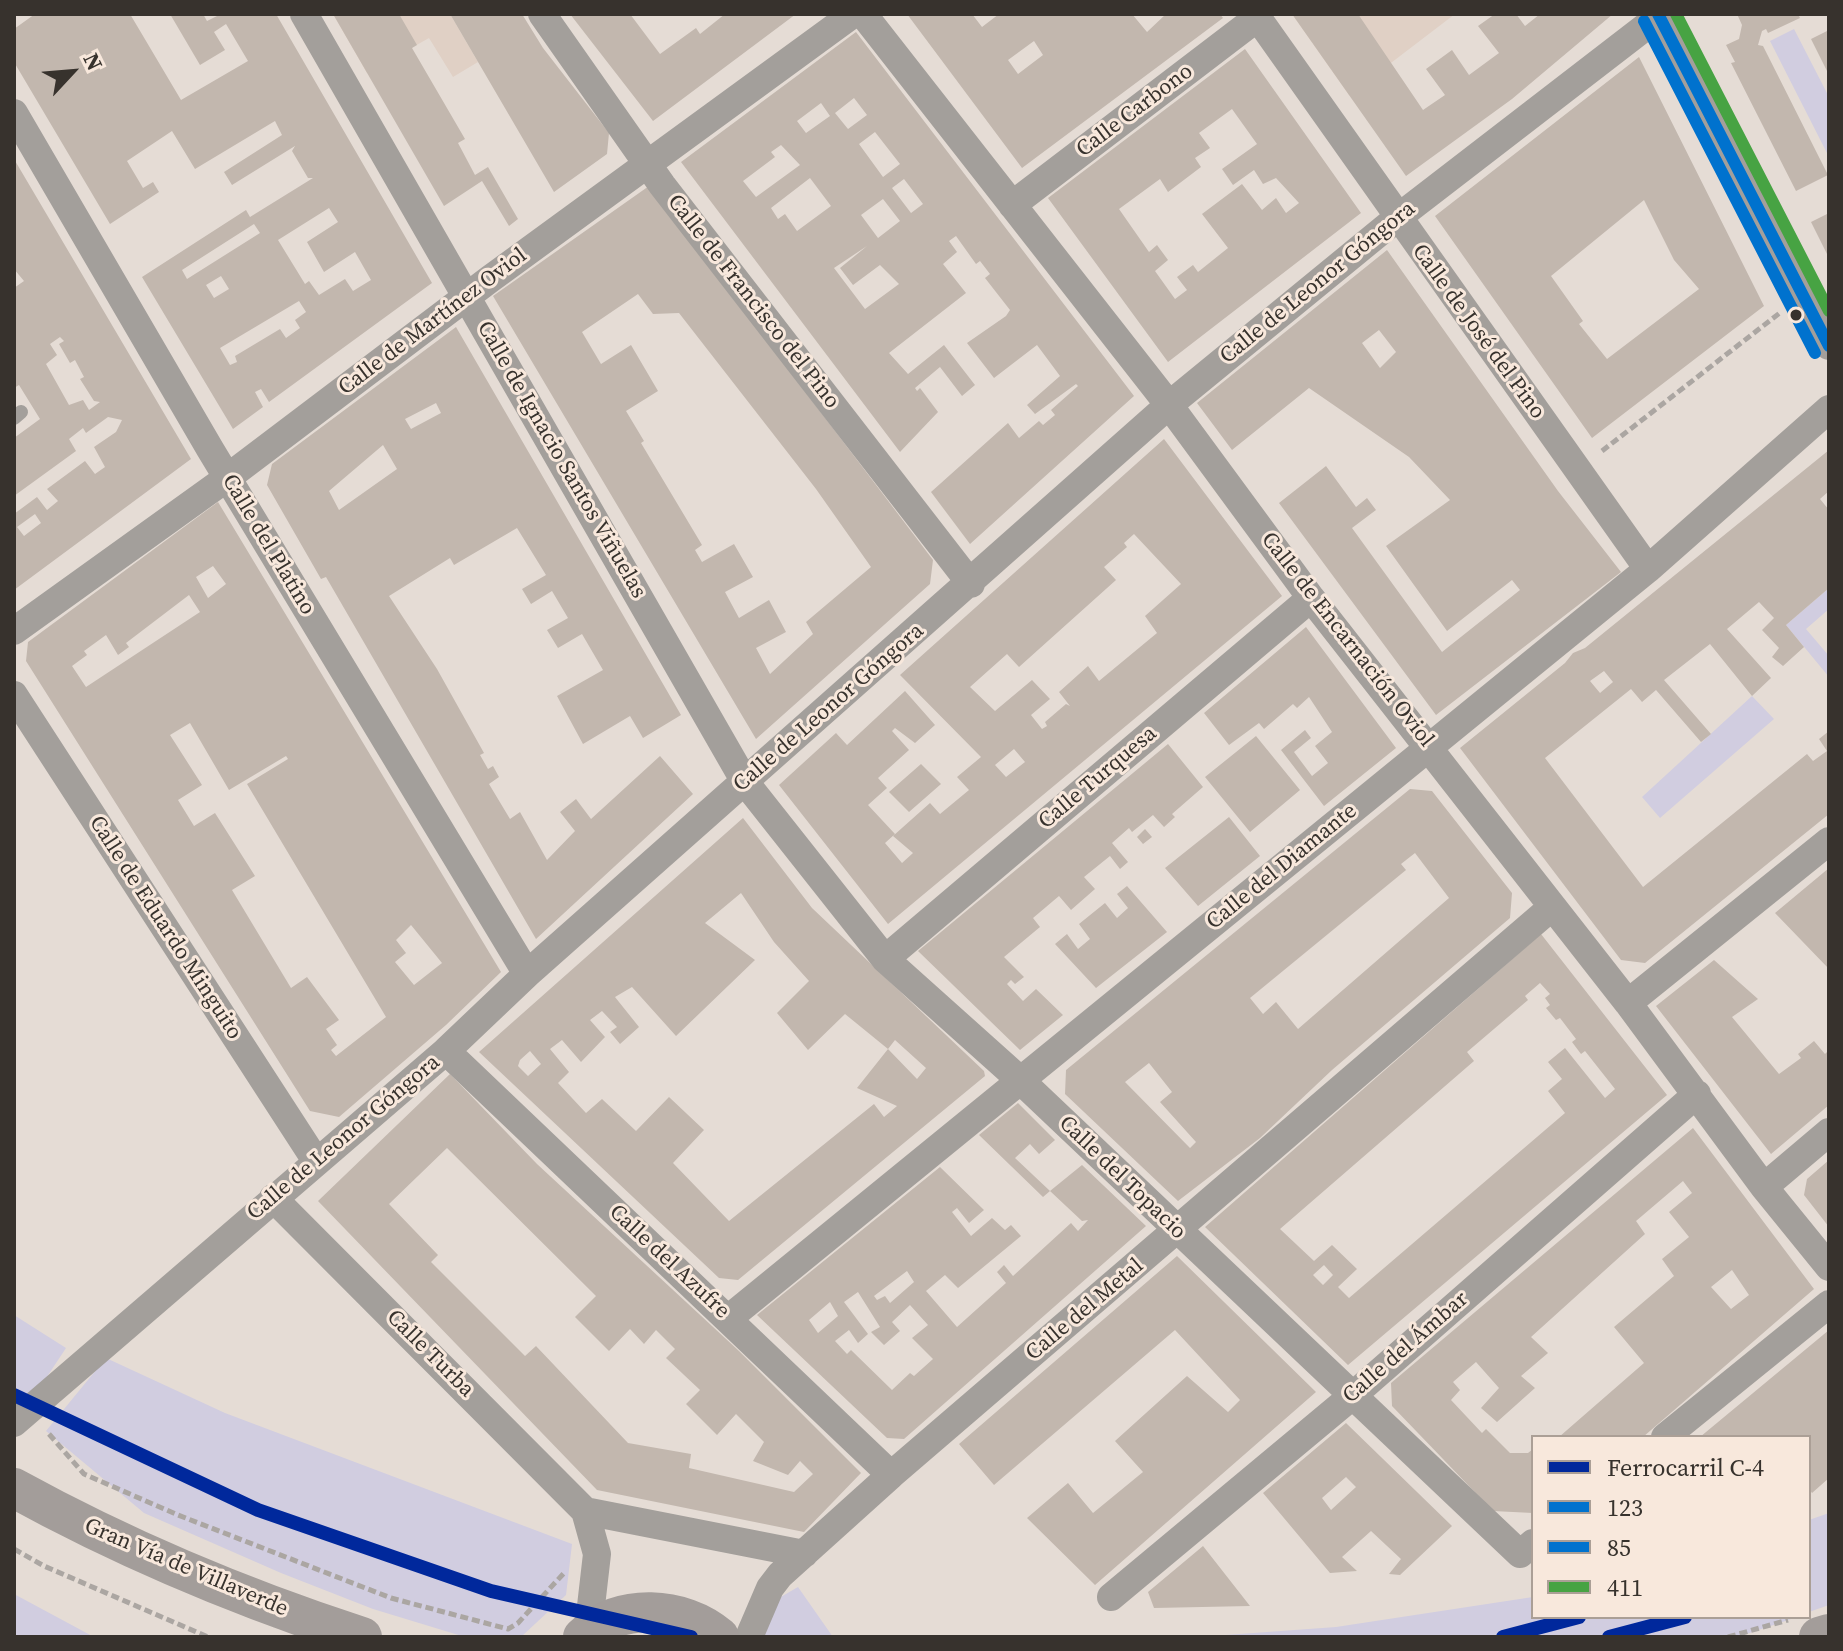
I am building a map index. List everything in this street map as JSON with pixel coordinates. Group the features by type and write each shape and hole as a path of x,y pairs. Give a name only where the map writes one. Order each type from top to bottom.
{"street":[{"name":"Calle de Ignacio Santos Viñuelas","path":"304,14 745,782"},
{"name":"Calle de Francisco del Pino","path":"542,14 648,166 971,584"},
{"name":"Calle de Martínez Oviol","path":"14,631 227,478 468,295 853,14"},
{"name":"Calle de Encarnación Oviol","path":"863,14 1169,405 1311,598 1628,1003 1764,1187 1829,1267"},
{"name":"Calle de Leonor Góngora","path":"14,1423 446,1051 527,974 971,584 1169,405 1396,219 1660,14"},
{"path":"1660,14 1829,346"},
{"name":"Calle Carbono","path":"1012,205 1256,16"},
{"name":"Calle de José del Pino","path":"1256,16 1396,219 1648,569"},
{"name":"Calle del Platino","path":"14,113 227,478 527,974"},
{"name":"Calle del Diamante","path":"729,1318 1648,569 1829,409"},
{"name":"Calle Turquesa","path":"885,959 1311,598"},
{"name":"Calle de Eduardo Minguito","path":"14,695 316,1161"},
{"name":"Calle del Topacio","path":"745,782 885,959 1019,1079 1351,1397 1526,1549"},
{"path":"1628,1003 1829,841"},
{"name":"Calle del Metal","path":"749,1637 770,1588 804,1554 891,1475 1552,907"},
{"name":"Calle del Azufre","path":"446,1051 891,1475"},
{"name":"Calle del Ámbar","path":"1111,1597 1351,1397 1697,1094"},
{"path":"1764,1187 1829,1132"},
{"name":"Calle Turba","path":"273,1198 585,1511 597,1554 586,1635"},
{"path":"1667,1435 1829,1304"},
{"name":"Gran Vía de Villaverde","path":"14,1488 62,1515 261,1604 362,1637"},
{"path":"585,1511 804,1554"},
{"name":"Gran Vía de Villaverde","path":"14,1516 235,1618 286,1637"},
{"path":"586,1635 618,1617 652,1612 686,1617 719,1637"},
{"path":"1819,1637 1829,1634"}],"path":[{"path":"1577,469 1803,295"},
{"path":"46,1431 84,1474 292,1562 452,1617 508,1629 518,1623 568,1569"},
{"path":"14,1549 44,1566 208,1637"},
{"path":"1728,1637 1790,1619"}],"shaded area":[{"path":"333,14 450,14 478,62 453,77 429,38 367,73"},
{"path":"1292,14 1455,14 1349,95"},
{"path":"1794,29 1829,97 1829,157 1770,41"},
{"path":"1829,588 1829,609 1806,629 1829,656 1829,677 1786,625"},
{"path":"1752,696 1774,719 1660,818 1642,797"},
{"path":"14,1315 66,1348 21,1416 14,1411"},
{"path":"106,1358 225,1413 572,1544 566,1595 521,1637 465,1637 373,1609 144,1513 46,1431"},
{"path":"1829,1513 1829,1605 1811,1611 1811,1519"},
{"path":"798,1587 833,1637 762,1637 779,1598"},
{"path":"14,1594 94,1637 14,1637"},
{"path":"1531,1597 1531,1619 1791,1619 1738,1637 1198,1637 1336,1627"}],"building":[{"path":"35,14 130,14 181,100 248,61 226,24 214,32 225,50 200,65 170,14 203,14 207,21 221,14 276,14 432,283 269,402 261,389 255,392 263,407 233,429 142,277 246,210 250,217 313,178 308,178 292,151 295,146 232,185 224,172 282,135 275,121 195,169 172,131 127,161 143,188 153,182 159,192 110,224 14,62 14,29","holes":["329,208 338,222 307,242 324,272 355,252 371,280 353,291 345,279 319,295 309,281 305,284 278,240","254,224 260,233 187,279 182,270","221,276 229,289 214,298 206,285","299,301 306,312 295,320 300,328 286,338 280,329 235,356 237,362 230,365 220,348"]},
{"path":"333,14 399,14 417,45 412,48 465,139 458,143 475,175 488,167 518,219 509,226 482,181 444,206"},
{"path":"450,14 522,14 543,48 609,133 607,154 554,192"},
{"path":"570,14 630,14 660,54 696,28 700,34 725,14 796,14 653,121"},
{"path":"907,14 972,14 982,27 999,14 1132,14 1147,32 1166,14 1220,14 1223,18 1022,168","holes":["1034,41 1043,55 1018,74 1008,60"]},
{"path":"1292,14 1358,14 1423,110 1445,95 1426,69 1452,50 1469,75 1499,53 1478,26 1495,14 1516,14 1525,26 1540,14 1613,14 1512,99 1406,176"},
{"path":"1737,14 1798,14 1800,18 1768,33 1766,29 1762,31 1758,45 1763,46 1828,175 1796,191 1731,63 1735,62 1726,45 1739,39 1742,25"},
{"path":"1829,30 1829,75 1811,39"},
{"path":"856,32 1134,396 970,544 931,492 1008,423 1019,438 1039,421 1043,425 1055,415 1051,410 1078,386 1076,384 1035,414 1027,405 1060,376 1037,345 994,378 967,343 1010,310 985,278 990,274 980,261 976,264 956,236 949,241 957,252 943,264 966,293 889,353 908,374 944,345 975,385 962,396 940,367 915,388 917,391 920,388 938,412 900,452 681,162","holes":["854,98 867,115 848,129 835,113","821,103 830,116 806,133 797,121","875,132 900,164 883,177 859,144","781,145 800,165 756,197 743,181 775,157 771,152","810,178 831,206 797,231 785,214 778,219 771,208","904,179 923,204 911,213 892,188","883,199 900,221 878,238 861,215","867,246 840,268 853,285 880,265 899,284 865,309 834,268"]},
{"path":"1245,49 1361,213 1168,362 1048,198","holes":["1232,109 1257,144 1222,169 1233,185 1254,170 1263,184 1276,178 1299,203 1286,213 1276,198 1262,210 1242,184 1202,214 1228,248 1198,272 1193,265 1177,277 1187,290 1175,299 1155,271 1168,260 1157,245 1149,252 1119,209 1160,179 1168,192 1201,167 1195,158 1210,148 1199,133"]},
{"path":"1639,57 1764,306 1592,438 1435,216","holes":["1644,200 1674,260 1699,289 1607,359 1579,324 1583,321 1551,276"]},
{"path":"14,159 191,459 14,590 14,514 37,497 47,510 58,501 47,489 85,461 95,474 105,467 94,447 116,432 122,420 108,417 86,433 83,428 69,439 76,451 14,496 14,438 40,419 19,385 14,388 14,288 24,281 14,269","holes":["60,337 64,341 59,344 70,363 75,360 84,377 80,379 94,401 100,402 89,410 83,400 69,405 46,364 57,355 50,344","35,514 41,523 24,536 17,527"]},
{"path":"649,186 933,560 930,584 756,739 493,296","holes":["638,294 653,314 679,313 816,489 871,567 806,622 813,634 770,674 756,648 786,632 769,600 739,618 725,592 753,577 734,544 702,562 695,550 702,545 641,443 644,441 626,411 658,391 631,345 601,364 582,332"]},
{"path":"1829,213 1829,258 1811,222"},
{"path":"1387,250 1558,491 1621,572 1436,715 1279,503 1326,466 1356,507 1367,498 1376,510 1352,528 1442,652 1520,590 1512,580 1447,631 1386,546 1450,500 1409,457 1309,388 1232,450 1197,403","holes":["1379,330 1396,352 1380,368 1362,343"]},
{"path":"456,327 681,715 643,738 630,716 583,744 557,696 603,670 582,634 558,648 547,630 568,618 552,591 531,604 522,589 546,575 517,528 454,565 450,558 389,596 437,669 484,753 480,755 488,769 493,766 499,777 489,784 510,819 520,812 547,860 575,831 560,812 576,799 591,819 660,756 693,794 536,939 326,577 321,579 267,485 272,464","holes":["436,403 441,413 411,429 405,419","383,445 397,469 339,510 329,491"]},
{"path":"1164,439 1282,596 888,924 779,785 836,733 847,745 905,691 935,725 915,743 895,728 892,731 909,750 878,778 887,788 868,805 895,834 885,843 902,863 913,853 893,836 930,803 940,814 969,790 957,777 981,757 900,675","holes":["1134,534 1181,584 1145,616 1157,633 1099,681 1088,666 1059,692 1070,706 1066,704 1045,722 1047,726 1042,729 1031,715 1050,699 1032,680 995,711 970,687 1007,654 1019,667 1116,580 1104,567 1127,547 1124,543","1014,749 1025,762 1006,777 995,765"]},
{"path":"1829,450 1829,491 1820,499 1829,510 1829,588 1786,625 1804,647 1783,666 1772,657 1779,648 1762,630 1774,618 1759,602 1727,629 1771,678 1752,696 1710,644 1664,680 1711,734 1701,742 1656,690 1642,702 1631,689 1545,758 1643,887 1807,754 1813,761 1827,751 1819,739 1829,731 1829,814 1645,963 1621,960 1460,748 1565,663 1573,653 1585,648","holes":["1604,671 1613,682 1600,693 1590,681"]},
{"path":"218,502 501,972 446,1025 339,1117 310,1111 26,661 28,642","holes":["213,566 226,584 208,598 196,577","189,595 200,612 86,687 72,666 87,655 84,651 106,635 118,655 129,647 126,643","190,723 229,790 286,756 288,759 247,784 386,1017 336,1056 331,1050 337,1045 326,1029 339,1020 307,977 291,988 232,890 255,876 215,813 194,826 178,800 202,785 170,735","411,925 442,963 414,985 395,962 406,953 396,940"]},
{"path":"1306,627 1396,748 1324,806 1281,750 1305,730 1311,738 1294,752 1312,776 1328,763 1315,746 1332,732 1309,697 1297,708 1293,704 1264,729 1259,723 1229,745 1204,713"},
{"path":"1256,736 1300,790 1250,832 1205,777"},
{"path":"1168,744 1203,787 1172,814 1175,817 1164,827 1153,815 1132,832 1129,828 1112,843 1128,862 1120,869 1110,856 1084,877 1095,889 1071,910 1059,896 1033,918 1040,927 1004,957 1024,977 1015,984 1011,980 1007,984 1023,1001 1036,989 1063,1015 1020,1050 918,951"},
{"path":"921,764 941,784 909,812 889,792"},
{"path":"1410,789 1432,791 1512,893 1510,918 1332,1070 1260,1138 1178,1201 1065,1094 1066,1070","holes":["1415,853 1449,898 1298,1029 1276,1002 1263,1014 1250,998 1406,870 1401,864","1149,1063 1172,1092 1160,1102 1196,1142 1190,1148 1125,1082"]},
{"path":"1229,817 1260,856 1198,906 1165,868"},
{"path":"743,818 812,908 984,1071 985,1076 738,1280 719,1278 479,1052","holes":["741,893 774,942 809,981 777,1013 808,1050 845,1014 888,1049 857,1088 897,1106 884,1117 874,1104 729,1221 673,1163 704,1130 669,1097 636,1131 602,1099 586,1113 558,1083 569,1072 550,1049 562,1040 581,1062 605,1037 590,1020 602,1011 617,1027 610,1032 620,1044 639,1027 615,997 632,987 676,1036 755,960 705,923","895,1040 926,1068 917,1079 888,1049","530,1051 541,1064 528,1076 518,1066"]},
{"path":"1145,829 1152,837 1143,844 1137,837"},
{"path":"1829,868 1829,969 1775,913"},
{"path":"1127,886 1167,932 1096,988 1055,944 1067,934 1078,949 1090,939 1079,924 1105,903 1117,918 1128,908 1117,894"},
{"path":"1541,934 1667,1095 1348,1365 1205,1227","holes":["1540,983 1550,994 1545,998 1550,1005 1546,1008 1556,1020 1560,1018 1576,1039 1572,1042 1581,1054 1585,1051 1615,1089 1605,1098 1565,1048 1548,1062 1562,1079 1548,1091 1565,1113 1349,1298 1338,1287 1357,1269 1332,1245 1314,1261 1280,1229 1474,1061 1467,1052 1528,1000 1525,996","1324,1265 1333,1275 1323,1285 1313,1275"]},
{"path":"1714,960 1758,999 1732,1017 1779,1074 1801,1058 1798,1054 1814,1041 1825,1054 1829,1050 1829,1105 1771,1154 1656,1006"},
{"path":"450,1074 537,1164 739,1351 861,1473 804,1532 597,1490 318,1201","holes":["447,1148 596,1296 575,1317 609,1351 630,1329 644,1344 656,1330 675,1349 666,1358 700,1390 686,1404 717,1435 736,1414 764,1442 753,1461 788,1475 800,1461 813,1474 794,1492 689,1468 691,1454 628,1443 536,1346 525,1356 431,1262 438,1255 389,1204"]},
{"path":"1018,1103 1055,1140 1039,1154 1030,1144 1015,1158 1050,1191 1043,1197 979,1135"},
{"path":"1693,1128 1814,1289 1645,1435 1561,1435 1644,1363 1614,1327 1674,1276 1662,1259 1689,1237 1669,1212 1692,1193 1683,1181 1636,1221 1645,1234 1531,1337 1548,1353 1521,1376 1535,1388 1497,1422 1481,1408 1499,1388 1476,1362 1453,1382 1460,1390 1451,1400 1482,1433 1486,1429 1510,1453 1531,1451 1531,1513 1493,1511 1392,1406 1391,1383","holes":["1732,1270 1749,1295 1731,1309 1711,1287"]},
{"path":"1829,1160 1829,1227 1804,1195 1807,1179"},
{"path":"1082,1165 1146,1226 904,1439 887,1438 757,1315 940,1167 984,1210 969,1223 957,1208 952,1212 971,1236 992,1218 1005,1230 1011,1225 1021,1236 958,1288 945,1275 926,1291 957,1327 1006,1283 997,1272 1004,1265 1013,1276 1071,1223 1078,1231 1088,1220 1082,1221 1050,1191","holes":["907,1271 914,1282 890,1303 885,1296 877,1300 874,1296","858,1292 880,1327 871,1332 884,1345 900,1331 892,1322 910,1305 928,1325 912,1338 933,1359 914,1376 910,1373 892,1390 851,1350 847,1354 835,1341 849,1330 858,1343 868,1334 844,1302","830,1302 838,1316 818,1333 809,1320"]},
{"path":"1177,1256 1316,1392 1095,1585 1027,1518 1068,1483 1093,1513 1143,1472 1115,1441 1187,1376 1228,1412 1240,1400 1175,1330 994,1485 959,1444"},
{"path":"1829,1330 1829,1478 1812,1493 1811,1435 1702,1435"},
{"path":"1346,1423 1452,1526 1400,1575 1389,1574 1401,1559 1371,1531 1342,1557 1357,1571 1330,1573 1263,1493","holes":["1346,1477 1356,1487 1331,1510 1322,1498"]},
{"path":"1203,1546 1250,1606 1154,1608 1148,1592"}],"rail line":[{"name":"C-4","path":"14,1395 258,1510 491,1591 691,1637"},
{"name":"C-4","path":"1503,1637 1571,1619"},
{"name":"C-4","path":"1609,1637 1677,1619"}],"transit line":[{"name":"123","path":"1658,14 1829,346"},
{"name":"411","path":"1676,14 1829,311"},
{"name":"85","path":"1644,21 1815,353"}]}
